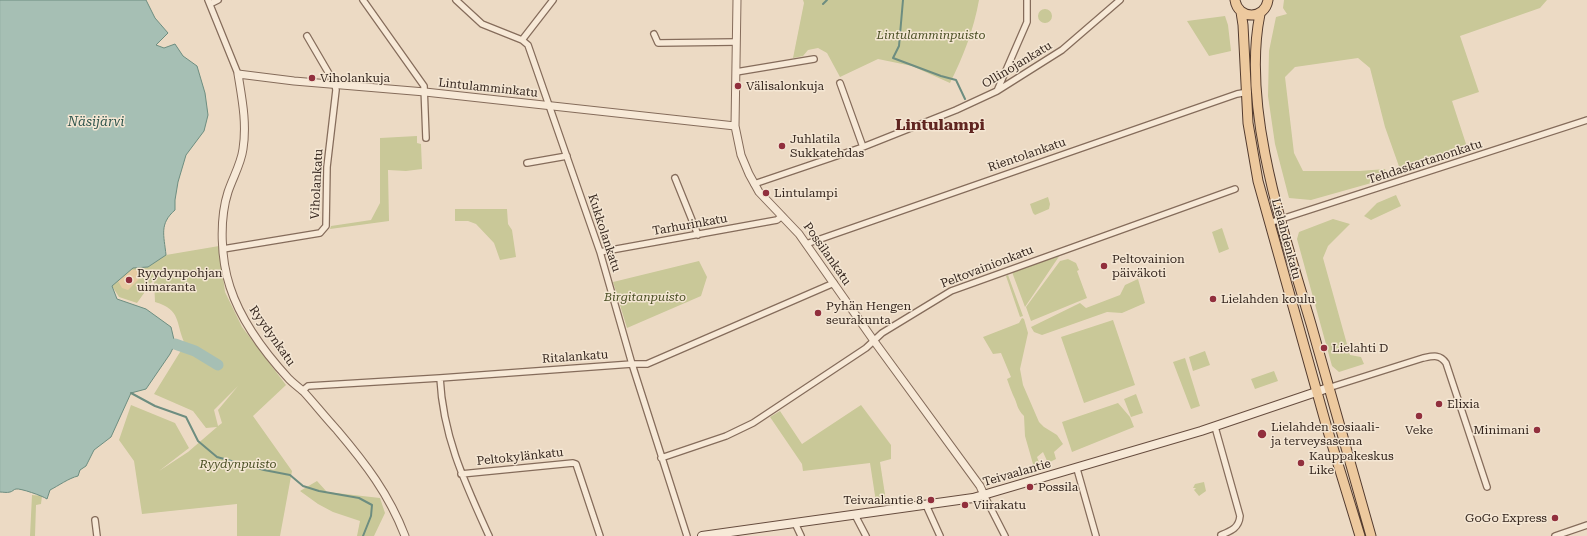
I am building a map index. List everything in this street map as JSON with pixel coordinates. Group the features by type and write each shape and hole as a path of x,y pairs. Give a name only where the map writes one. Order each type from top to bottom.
{"main road":[{"path":"1234,1 1241,12 1250,16 1260,14 1265,8 1268,0"},
{"name":"Lielahdenkatu","path":"1241,12 1251,146 1269,223 1360,536"},
{"name":"Lielahdenkatu","path":"1260,14 1256,46 1256,90 1265,152 1281,220 1371,536"},
{"name":"Teivaalantie","path":"702,536 973,498 1077,469 1215,427 1328,388"}],"street":[{"path":"209,2 218,0"},
{"path":"363,0 423,83 425,92 426,138"},
{"path":"456,0 482,24 522,40 553,0"},
{"name":"Possilankatu","path":"736,0 735,126 741,155 754,184 763,196 793,226 874,341 980,486 984,495"},
{"path":"997,92 1027,22 1027,0"},
{"name":"Ollinojankatu","path":"754,184 863,147 997,92 1062,50 1120,0"},
{"name":"Ryydynkatu","path":"209,2 238,74 245,116 244,144 240,162 228,192 223,222 224,249 230,287 244,318 278,365 365,463 386,494 405,536"},
{"path":"654,34 658,43 736,42"},
{"path":"307,36 335,84"},
{"name":"Kukkolankatu","path":"522,40 528,45 600,252 632,364 687,536"},
{"path":"736,72 814,59"},
{"name":"Lintulamminkatu","path":"238,74 425,92 735,126"},
{"path":"840,83 863,147"},
{"name":"Viholankatu","path":"224,249 317,234 325,229 328,160 336,90 335,84"},
{"name":"Rientolankatu","path":"806,244 1231,96 1256,90"},
{"name":"Tehdaskartanonkatu","path":"1269,223 1587,120"},
{"path":"527,163 567,156"},
{"path":"675,178 698,235"},
{"name":"Peltovainionkatu","path":"661,458 726,436 753,423 874,341 882,333 951,291 1235,189"},
{"name":"Tarhurinkatu","path":"600,252 777,220 782,216"},
{"name":"Ritalankatu","path":"302,391 308,386 647,364 834,283"},
{"path":"1328,388 1423,358 1437,355 1443,358 1446,363 1487,487"},
{"path":"440,378 441,400 446,429 461,474 489,536"},
{"path":"1215,427 1240,516 1235,529 1221,535"},
{"name":"Peltokylänkatu","path":"461,474 573,463 576,464 600,536"},
{"path":"1077,469 1096,536"},
{"path":"984,495 1005,536"},
{"path":"926,505 940,536"},
{"path":"855,515 866,536"},
{"path":"95,520 97,536"},
{"path":"795,523 801,536"},
{"path":"1555,536 1587,525"}],"green space":[{"name":"Lintulamminpuisto","path":"803,0 979,0 968,43 950,83 912,66 878,59 840,77 827,53 818,48 808,50 803,56 793,58 804,3"},
{"path":"1284,0 1547,0 1540,8 1460,36 1479,92 1452,101 1468,150 1401,172 1385,127 1370,68 1358,58 1295,67 1285,77 1294,153 1303,171 1360,171 1385,169 1389,178 1311,200 1289,198 1275,144 1268,96 1269,51 1276,17 1287,14 1283,8"},
{"path":"1045,9 1050,11 1052,16 1050,21 1045,23 1040,21 1038,16 1040,11"},
{"path":"1225,16 1228,25 1231,51 1209,56 1187,21"},
{"path":"417,136 417,143 421,144 422,169 406,171 388,170 389,221 330,229 331,226 371,220 380,203 380,138"},
{"path":"1396,195 1401,206 1371,220 1364,216 1377,203"},
{"path":"1048,197 1050,204 1049,209 1035,215 1030,204"},
{"path":"455,209 507,209 508,224 512,230 516,257 500,260 494,243 476,224 468,221 455,221"},
{"path":"1333,219 1350,224 1328,246 1323,258 1350,355 1361,357 1364,364 1339,372 1332,366 1297,239 1299,232"},
{"path":"1222,228 1229,249 1219,253 1212,232"},
{"name":"Ryydynpuisto","path":"219,246 225,292 242,327 286,385 253,416 292,471 280,536 237,536 237,504 142,514 134,461 119,440 131,405 175,423 189,448 159,471 188,452 217,427 206,428 193,411 154,394 185,344 174,313 164,305 155,302 154,279 137,303 119,297 112,286 133,268 148,267 166,255","holes":["238,386 218,410 222,423 218,426 214,410"]},
{"path":"1060,255 1025,307 1012,272"},
{"path":"1068,259 1076,263 1079,270 1077,271 1087,298 1031,321 1026,307 1060,261"},
{"name":"Birgitanpuisto","path":"699,261 707,277 701,296 627,328 613,282"},
{"path":"1008,275 1023,316 1020,317 1006,276"},
{"path":"1138,279 1145,303 1122,313 1107,312 1042,335 1034,332 1031,327 1080,303 1086,308 1120,295 1125,285"},
{"path":"1022,318 1024,319 1028,333 1020,369 1023,385 1039,422 1057,435 1063,444 1054,452 1056,459 1048,463 1043,452 1037,457 1041,468 1019,478 1018,476 1033,464 1025,436 1024,416 1018,408 1008,383 1007,379 1011,377 1001,353 993,354 983,337 1019,323"},
{"path":"1113,320 1135,385 1084,403 1061,337"},
{"path":"1205,351 1210,365 1193,371 1189,357"},
{"path":"1185,358 1200,406 1191,409 1173,362"},
{"path":"1274,371 1278,381 1255,389 1251,379"},
{"path":"1136,394 1143,413 1131,417 1124,399"},
{"path":"1118,403 1130,417 1134,427 1072,452 1062,422"},
{"path":"861,405 891,445 891,459 880,462 886,501 876,502 870,463 803,471 802,464 770,417 780,411 802,444"},
{"path":"317,481 327,492 380,498 385,513 374,536 357,536 360,521 333,512 318,504 300,491"},
{"path":"1204,482 1206,491 1199,496 1194,490 1196,488 1193,488 1195,484"},
{"path":"32,495 42,496 41,504 36,505 35,536 30,536"}],"sand":[{"name":"Ryydynpohjan uimaranta","path":"131,270 147,270 146,276 139,279 128,290 122,288 118,281"}],"water":[{"name":"Näsijärvi","path":"0,0 146,0 155,18 168,33 156,45 164,48 175,44 183,56 197,66 205,93 208,115 204,131 186,155 178,182 175,210 170,215 165,225 164,236 166,255 148,267 133,268 112,286 117,299 146,309 171,327 175,344 170,354 146,389 131,393 111,437 94,450 86,466 80,470 78,476 67,480 50,490 47,499 32,492 18,489 15,489 12,492 0,492"}],"waterway":[{"path":"823,4 827,0"},
{"path":"903,0 899,46 893,58 956,80 965,99"},
{"path":"175,344 195,351 218,365"},
{"path":"131,393 155,406 186,417 198,441 217,457 264,470 290,475 303,486 319,491 359,498 372,505 371,516 363,536"}],"place":[{"name":"Viholankuja","path":"312,78"},
{"name":"Välisalonkuja","path":"738,86"},
{"name":"Juhlatila Sukkatehdas","path":"782,146"},
{"name":"Lintulampi","path":"766,193"},
{"name":"Peltovainion päiväkoti","path":"1104,266"},
{"name":"Ryydynpohjan uimaranta","path":"129,280"},
{"name":"Lielahden koulu","path":"1213,299"},
{"name":"Pyhän Hengen seurakunta","path":"818,313"},
{"name":"Lielahti D","path":"1324,348"},
{"name":"Elixia","path":"1439,404"},
{"name":"Veke","path":"1419,416"},
{"name":"Minimani","path":"1537,430"},
{"name":"Lielahden sosiaali- ja terveysasema","path":"1262,434"},
{"name":"Kauppakeskus Like","path":"1301,463"},
{"name":"Possila","path":"1030,487"},
{"name":"Teivaalantie 8","path":"931,500"},
{"name":"Viirakatu","path":"965,505"},
{"name":"GoGo Express","path":"1555,518"}],"district":[{"name":"Lintulampi","path":"940,125"}]}
